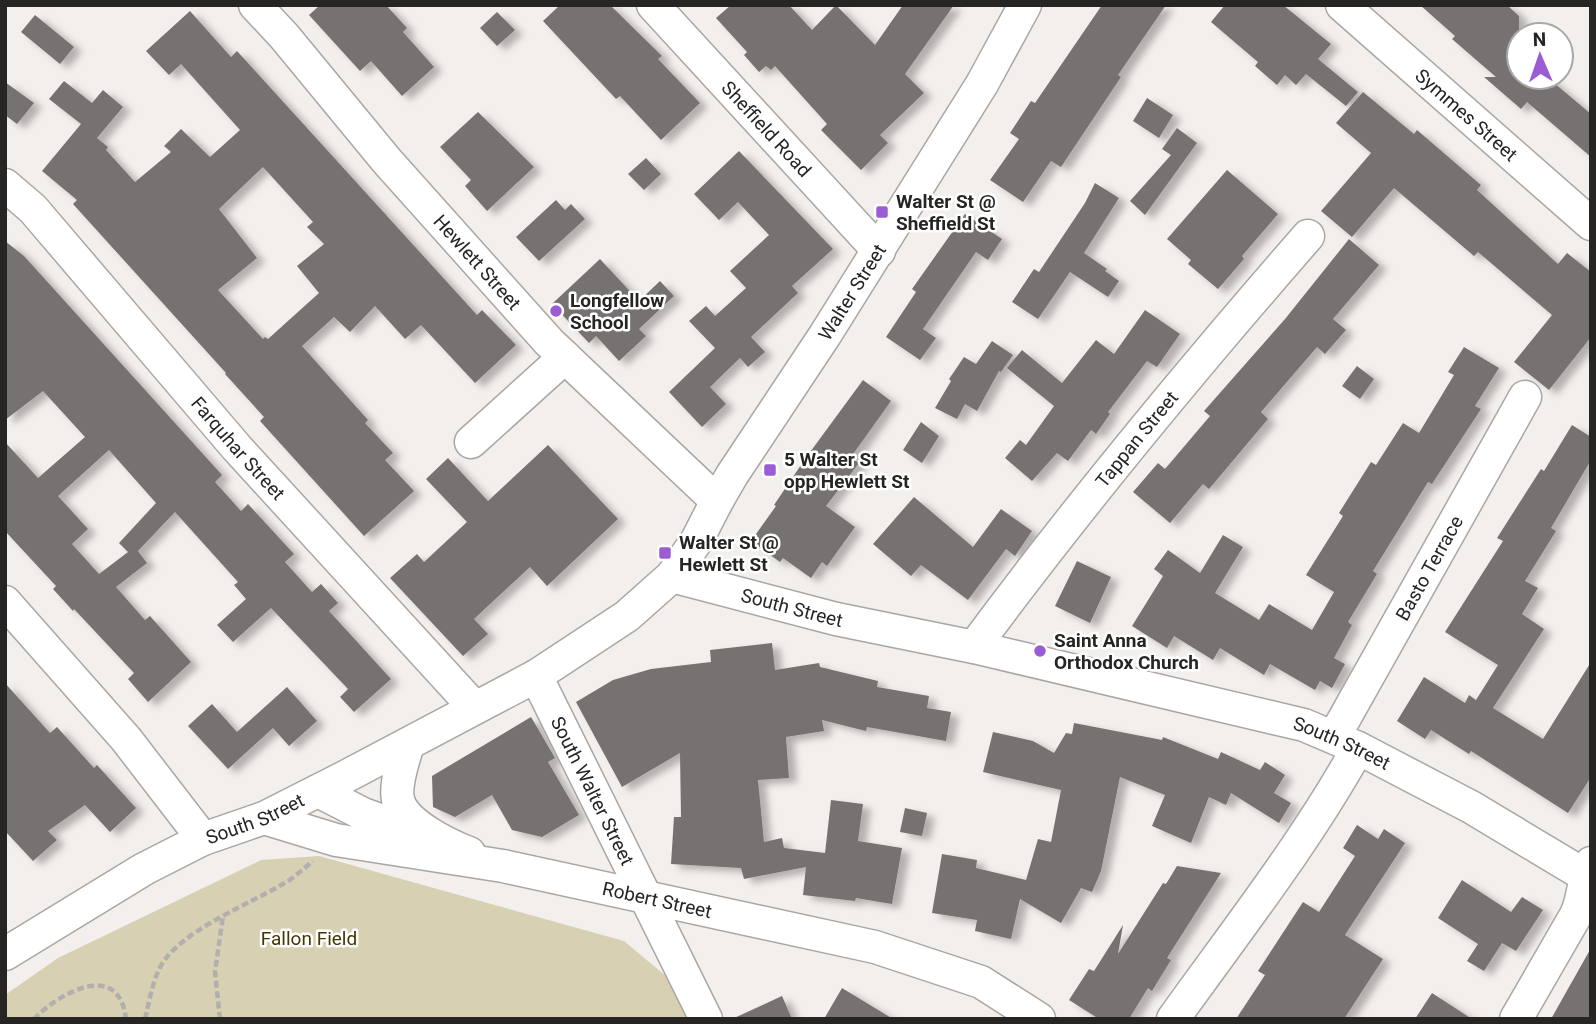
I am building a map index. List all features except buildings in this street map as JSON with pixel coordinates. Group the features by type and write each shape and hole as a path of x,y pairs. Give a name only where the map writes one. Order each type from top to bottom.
{"street":[{"name":"Hewlett Street","path":"255,5 284,36 387,161 565,357 717,501"},
{"name":"Sheffield Road","path":"653,5 879,251"},
{"name":"Walter Street","path":"672,576 697,540 717,501 879,251 982,84 1025,5"},
{"name":"Symmes Street","path":"1342,5 1591,224"},
{"name":"Farquhar Street","path":"5,185 33,209 237,448 474,707"},
{"name":"Tappan Street","path":"974,647 1044,553 1192,370 1308,236"},
{"path":"471,442 565,357"},
{"name":"Basto Terrace","path":"1173,1019 1263,894 1345,771 1346,742 1525,397"},
{"name":"South Street","path":"5,954 144,869 204,839 264,818 536,676 627,616 672,576 836,619 974,647 1304,725 1346,742 1471,807 1589,873"},
{"path":"5,602 126,738 204,839"},
{"name":"South Walter Street","path":"536,676 706,1019"},
{"path":"408,744 398,777 398,802 412,821 452,846"},
{"path":"318,791 363,814 503,866"},
{"name":"Robert Street","path":"264,818 336,840 503,866 876,947 981,982 1039,1019"},
{"path":"1516,1019 1579,909 1589,873"}],"path":[{"path":"145,1019 156,976 165,959 179,945 223,916 285,884 319,856"},
{"path":"220,1019 215,972 223,916"},
{"path":"34,1019 68,992 96,985 109,989 119,997 126,1019"}],"green space":[{"name":"Fallon Field","path":"319,856 624,941 697,1002 704,1019 5,1019 5,995 58,958 261,860"}],"place":[{"name":"Walter St @ Sheffield St","path":"882,212"},
{"name":"Longfellow School","path":"556,311"},
{"name":"5 Walter St opp Hewlett St","path":"770,470"},
{"name":"Walter St @ Hewlett St","path":"665,553"},
{"name":"Saint Anna Orthodox Church","path":"1040,651"}]}
